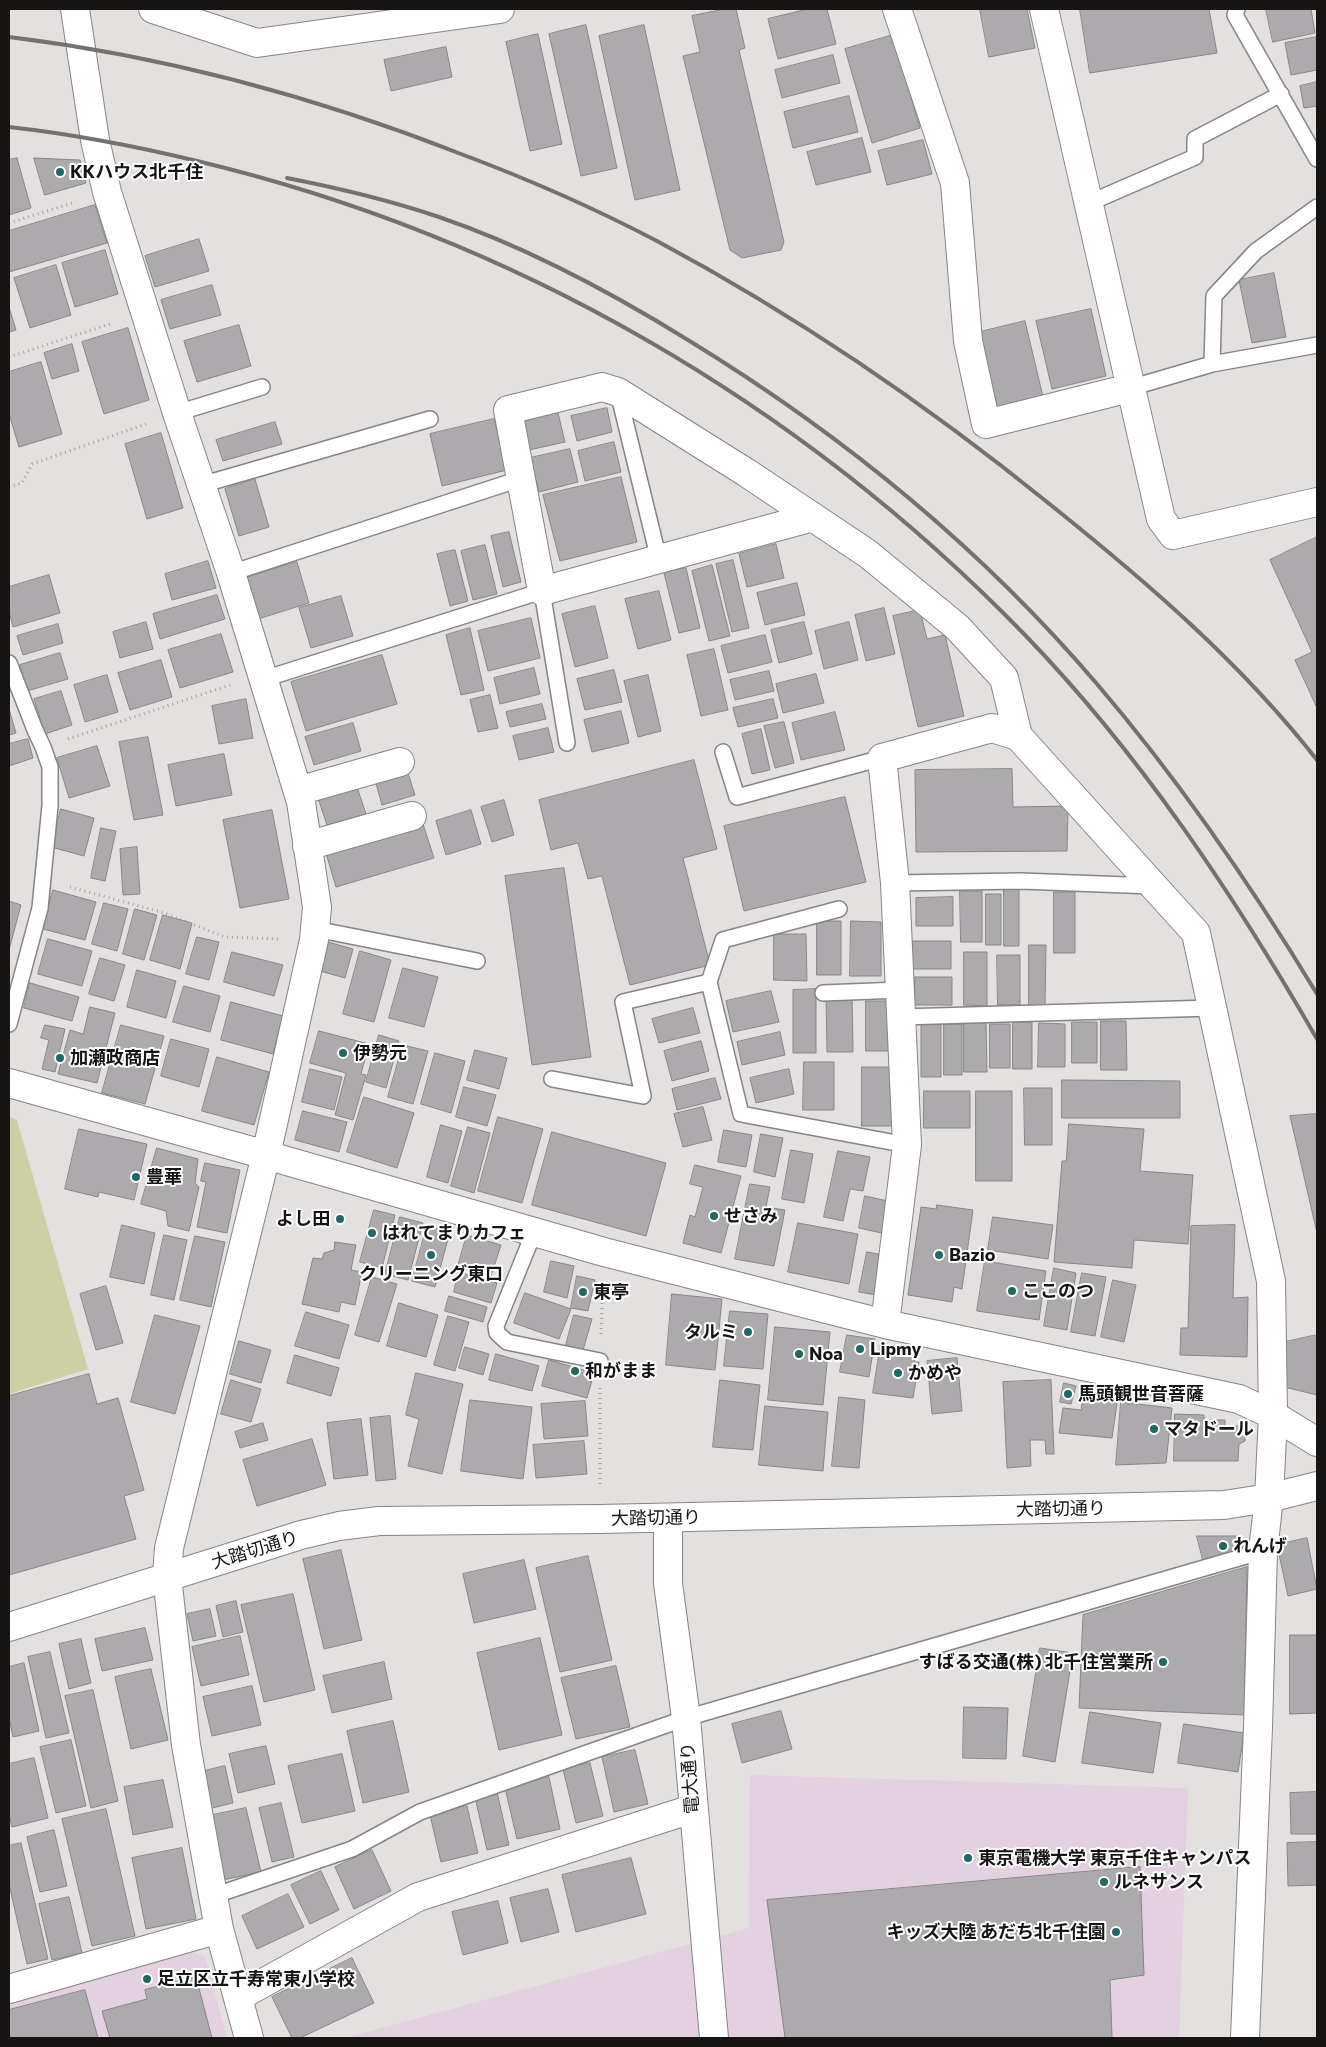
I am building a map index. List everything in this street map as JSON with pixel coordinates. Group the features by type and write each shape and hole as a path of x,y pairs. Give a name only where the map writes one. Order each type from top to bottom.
{"street":[{"path":"75,9 95,140 107,192 177,413 231,573 298,791 317,907 314,935 266,1155 168,1548 167,1577 186,1745 219,1929 249,2038"},
{"path":"153,9 257,43 500,9"},
{"path":"897,9 955,183 968,341 986,424 1130,388"},
{"path":"1044,9 1161,519 1173,535 1317,502"},
{"path":"813,517 542,591 508,410 602,387 618,392 748,473 868,554 956,627 1004,678 1018,736 1196,933 1271,1281 1274,1415 1269,1498 1263,1551 1258,1727 1244,2038"},
{"path":"885,1324 907,1145 895,882 882,758 992,728 1018,736"},
{"path":"298,791 400,762"},
{"path":"308,846 412,816"},
{"path":"9,1083 604,1252 885,1324 1239,1399 1274,1415 1317,1442"},
{"name":"大踏切通り","path":"9,1627 301,1535 339,1526 379,1522 668,1518 1224,1505 1269,1498 1317,1486"},
{"name":"電大通り","path":"668,1518 668,1583 686,1718 692,1809 714,2038"},
{"path":"238,1997 418,1897 692,1809"},
{"path":"9,1989 219,1929"}],"lane":[{"path":"1237,9 1235,15 1317,159"},
{"path":"1089,203 1195,156 1195,139 1281,94"},
{"path":"1212,364 1214,296 1256,251 1317,207"},
{"path":"1130,388 1212,364 1317,344"},
{"path":"177,413 262,387"},
{"path":"618,392 659,560"},
{"path":"201,485 430,419"},
{"path":"231,573 520,479"},
{"path":"263,676 542,591 568,744"},
{"path":"9,663 50,768 50,806 40,908 9,1024"},
{"path":"723,752 737,797 882,758"},
{"path":"895,882 1021,881 1154,886"},
{"path":"840,909 724,940 709,982 741,1114 907,1145"},
{"path":"314,935 477,961"},
{"path":"552,1079 643,1096 623,1002 709,982"},
{"path":"823,993 901,1004 1212,1008"},
{"path":"534,1232 496,1326 497,1333 507,1342 600,1361"},
{"path":"213,1896 352,1850 420,1812 686,1718 1263,1551"}],"path":[{"path":"9,223 107,192"},
{"path":"9,357 145,312"},
{"path":"9,488 22,483 32,464 177,413"},
{"path":"43,747 263,676"},
{"path":"43,879 164,912 225,937 314,935"}],"shaded area":[{"name":"東京電機大学 東京千住キャンパス","path":"750,1775 1188,1788 1179,2038 345,2038 749,1928"},
{"name":"足立区立千寿常東小学校","path":"185,1949 205,1957 227,2038 9,2038 9,2000"}],"green space":[{"path":"9,1117 17,1120 88,1369 9,1394"}],"building":[{"path":"725,9 736,9 745,48 739,50 784,242 781,250 742,258 730,250 683,56 700,52 692,16"},
{"path":"808,9 827,9 836,44 778,59 768,19"},
{"path":"980,9 1027,9 1035,48 989,57"},
{"path":"1080,9 1209,9 1217,53 1090,73"},
{"path":"1266,9 1311,9 1315,33 1273,42"},
{"path":"586,25 617,168 581,176 549,34"},
{"path":"644,25 680,190 635,200 599,36"},
{"path":"538,34 562,144 530,151 506,42"},
{"path":"893,35 920,128 872,143 845,49"},
{"path":"1317,37 1317,70 1291,75 1285,43"},
{"path":"446,47 452,77 391,91 384,60"},
{"path":"833,55 840,83 782,98 775,70"},
{"path":"1317,82 1317,106 1304,108 1300,86"},
{"path":"849,96 858,132 793,148 784,112"},
{"path":"862,138 871,172 816,185 807,152"},
{"path":"923,140 932,174 887,185 878,151"},
{"path":"17,158 31,208 9,215 9,160"},
{"name":"KKハウス北千住","path":"34,158 80,160 86,183 45,195"},
{"path":"95,205 107,243 9,272 9,231"},
{"path":"199,239 209,271 155,287 145,256"},
{"path":"105,250 118,294 75,307 62,263"},
{"path":"56,265 71,315 30,328 14,278"},
{"path":"1274,273 1286,337 1252,343 1239,280"},
{"path":"212,285 221,315 170,329 161,300"},
{"path":"9,307 16,330 9,332"},
{"path":"1091,309 1106,376 1052,389 1036,321"},
{"path":"1025,321 1043,397 997,407 980,332"},
{"path":"239,325 251,366 197,382 184,341"},
{"path":"128,328 149,400 104,414 82,342"},
{"path":"72,344 79,371 52,379 44,353"},
{"path":"41,362 62,434 19,447 9,414 9,372"},
{"path":"607,408 612,432 577,441 571,416"},
{"path":"558,413 565,442 529,450 523,422"},
{"path":"494,419 507,470 442,486 430,434"},
{"path":"275,422 282,444 223,461 216,440"},
{"path":"161,433 183,508 147,519 125,444"},
{"path":"614,442 621,472 585,481 578,451"},
{"path":"570,449 578,482 539,492 530,458"},
{"path":"621,477 637,542 560,561 543,495"},
{"path":"255,479 269,527 239,536 225,489"},
{"path":"509,532 521,582 503,587 491,536"},
{"path":"1317,537 1317,708 1295,660 1312,652 1270,560"},
{"path":"776,544 784,578 747,587 739,554"},
{"path":"485,545 497,594 473,600 461,551"},
{"path":"455,550 468,601 450,606 437,554"},
{"path":"733,560 749,628 732,632 716,564"},
{"path":"208,561 216,588 172,600 165,574"},
{"path":"297,562 309,603 258,619 246,578"},
{"path":"712,565 730,636 709,641 692,571"},
{"path":"686,568 700,628 679,633 664,573"},
{"path":"49,575 60,613 13,627 9,611 9,587"},
{"path":"797,583 805,615 765,625 757,593"},
{"path":"659,591 671,640 638,649 625,599"},
{"path":"217,595 225,619 160,639 153,614"},
{"path":"341,596 353,636 311,648 299,608"},
{"path":"595,606 608,658 575,667 562,614"},
{"path":"884,608 895,654 866,661 855,615"},
{"path":"920,610 927,639 945,635 964,716 918,727 893,616"},
{"path":"531,618 540,658 488,671 478,631"},
{"path":"146,622 153,649 120,658 113,632"},
{"path":"804,622 812,654 779,663 771,630"},
{"path":"849,622 858,660 824,669 815,631"},
{"path":"58,624 63,643 23,655 17,636"},
{"path":"470,628 484,690 461,695 446,635"},
{"path":"221,634 233,672 180,688 168,650"},
{"path":"765,635 772,662 728,673 721,646"},
{"path":"714,649 728,710 701,716 687,655"},
{"path":"60,653 68,679 27,691 20,665"},
{"path":"382,655 397,704 306,731 291,682"},
{"path":"161,660 172,697 130,710 118,673"},
{"path":"534,668 540,694 500,704 494,678"},
{"path":"614,670 622,702 585,710 577,679"},
{"path":"769,671 774,691 735,700 730,680"},
{"path":"816,674 824,703 783,713 776,684"},
{"path":"107,675 118,712 85,722 74,685"},
{"path":"648,675 661,731 638,737 624,681"},
{"path":"61,691 72,725 45,734 34,699"},
{"path":"490,695 498,728 478,732 470,700"},
{"path":"246,699 253,738 219,744 212,706"},
{"path":"773,699 778,718 738,727 733,708"},
{"path":"542,704 546,719 510,727 506,712"},
{"path":"9,709 16,733 9,735"},
{"path":"621,711 629,743 592,752 584,720"},
{"path":"835,712 845,750 801,760 792,723"},
{"path":"784,722 794,763 775,768 764,726"},
{"path":"353,723 361,751 314,765 305,737"},
{"path":"548,728 554,752 519,760 513,736"},
{"path":"761,729 770,770 752,774 742,734"},
{"path":"148,737 163,815 134,820 119,742"},
{"path":"28,739 33,758 9,766 9,744"},
{"path":"97,746 110,786 69,798 57,758"},
{"path":"224,754 232,795 176,806 168,765"},
{"path":"694,760 717,849 683,858 710,965 630,985 602,876 588,879 578,843 551,850 539,800"},
{"path":"1012,769 1013,807 1068,806 1067,851 916,852 915,770"},
{"path":"407,770 415,795 382,805 375,780"},
{"path":"357,787 366,814 327,825 318,798"},
{"path":"845,797 866,882 744,911 724,826"},
{"path":"504,800 514,835 492,842 481,807"},
{"path":"61,809 94,818 84,856 51,847"},
{"path":"272,810 289,899 240,908 223,820"},
{"path":"471,810 481,844 446,855 436,821"},
{"path":"423,824 434,858 336,887 326,853"},
{"path":"101,828 116,831 105,881 91,878"},
{"path":"137,847 140,894 123,895 120,849"},
{"path":"564,868 591,1057 532,1065 505,876"},
{"path":"1004,887 1019,887 1019,946 1004,946"},
{"path":"53,890 96,902 85,940 43,929"},
{"path":"960,891 982,891 982,942 961,942"},
{"path":"1054,892 1075,892 1075,953 1054,953"},
{"path":"986,894 1001,894 1001,945 986,945"},
{"path":"953,897 953,926 916,926 916,898"},
{"path":"9,901 21,905 9,950"},
{"path":"104,903 128,909 117,951 92,944"},
{"path":"135,909 157,915 144,960 123,954"},
{"path":"163,915 192,923 180,969 150,960"},
{"path":"817,921 841,921 841,975 817,975"},
{"path":"851,921 881,922 881,976 850,976"},
{"path":"774,934 806,934 807,981 774,980"},
{"path":"197,937 219,942 209,980 186,974"},
{"path":"48,939 92,951 82,986 38,974"},
{"path":"913,941 951,941 951,969 913,969"},
{"path":"328,942 353,949 345,978 320,971"},
{"path":"1029,945 1046,945 1045,1005 1029,1006"},
{"path":"360,951 391,960 374,1022 343,1014"},
{"path":"232,952 283,965 274,996 224,982"},
{"path":"964,952 987,952 987,1006 964,1005"},
{"path":"997,955 1020,955 1020,1005 998,1005"},
{"path":"100,958 125,965 114,1001 89,994"},
{"path":"403,968 438,977 424,1027 389,1018"},
{"path":"137,970 176,981 166,1018 127,1007"},
{"path":"915,977 952,977 952,1005 915,1005"},
{"path":"30,983 79,997 72,1021 24,1008"},
{"path":"184,986 220,996 210,1032 173,1022"},
{"path":"816,989 816,1053 793,1053 793,990"},
{"path":"771,991 779,1022 733,1032 726,1001"},
{"path":"852,992 853,1052 827,1052 826,993"},
{"path":"866,1001 891,1001 891,1051 866,1051"},
{"path":"231,1002 283,1016 273,1054 221,1040"},
{"path":"90,1007 115,1013 97,1083 58,1074 70,1030 83,1034"},
{"path":"693,1008 700,1033 659,1043 652,1019"},
{"path":"964,1021 986,1021 987,1072 964,1072"},
{"path":"1101,1021 1126,1021 1127,1070 1101,1070"},
{"path":"1013,1022 1032,1022 1032,1069 1013,1069"},
{"path":"1072,1022 1097,1022 1097,1063 1072,1063"},
{"path":"941,1023 941,1077 921,1077 921,1024"},
{"path":"1039,1023 1065,1024 1065,1067 1038,1067"},
{"path":"944,1024 962,1024 962,1075 944,1075"},
{"path":"990,1024 1010,1024 1010,1068 990,1068"},
{"path":"45,1025 65,1029 55,1072 42,1069 49,1040 41,1038"},
{"path":"121,1025 164,1036 145,1104 102,1093"},
{"path":"319,1031 369,1044 361,1074 366,1075 353,1120 335,1115 346,1073 310,1063"},
{"path":"780,1032 785,1055 742,1065 737,1042"},
{"path":"379,1035 399,1041 386,1088 366,1082"},
{"path":"171,1039 209,1049 199,1087 161,1076"},
{"path":"701,1041 709,1071 672,1081 664,1051"},
{"path":"403,1045 428,1051 413,1104 388,1097"},
{"path":"475,1050 507,1058 499,1089 467,1080"},
{"path":"435,1053 465,1061 451,1113 421,1104"},
{"path":"217,1057 269,1072 254,1125 202,1111"},
{"path":"804,1062 834,1062 834,1110 803,1110"},
{"path":"862,1067 893,1067 893,1126 862,1126"},
{"path":"310,1069 342,1077 334,1110 302,1102"},
{"path":"789,1069 794,1094 756,1103 750,1078"},
{"path":"715,1078 721,1099 677,1110 672,1089"},
{"path":"1062,1080 1180,1081 1180,1118 1062,1118"},
{"path":"464,1087 496,1095 487,1126 456,1117"},
{"path":"1024,1088 1052,1088 1052,1145 1025,1145"},
{"path":"924,1091 970,1091 970,1128 924,1128"},
{"path":"976,1091 1012,1091 1012,1181 976,1181"},
{"path":"364,1097 414,1113 397,1168 347,1152"},
{"path":"703,1107 712,1140 683,1147 674,1114"},
{"path":"303,1111 347,1122 339,1152 295,1140"},
{"path":"1317,1114 1317,1233 1290,1116"},
{"path":"498,1117 543,1129 522,1203 478,1191"},
{"path":"1069,1124 1144,1129 1140,1171 1193,1175 1188,1244 1134,1240 1132,1268 1054,1262 1062,1161 1066,1161"},
{"path":"441,1125 462,1131 448,1183 427,1177"},
{"path":"468,1127 490,1133 474,1193 451,1186"},
{"path":"79,1129 147,1144 134,1200 99,1192 98,1197 65,1189"},
{"path":"724,1130 752,1135 746,1167 718,1162"},
{"path":"552,1132 666,1163 646,1236 532,1205"},
{"path":"761,1134 783,1138 775,1177 754,1172"},
{"path":"157,1148 198,1159 195,1183 199,1187 189,1231 168,1226 166,1211 141,1204"},
{"path":"791,1150 813,1154 804,1203 782,1199"},
{"path":"838,1151 870,1157 863,1191 850,1189 843,1221 824,1217"},
{"path":"205,1163 240,1170 227,1233 197,1227 206,1182 201,1181"},
{"path":"695,1165 741,1176 721,1253 683,1243 690,1215 695,1217 703,1187 690,1184"},
{"path":"750,1184 770,1187 766,1207 785,1210 774,1266 735,1259"},
{"path":"865,1196 892,1202 886,1234 859,1228"},
{"path":"937,1205 973,1210 962,1289 954,1287 952,1302 908,1295 921,1207 936,1209"},
{"path":"374,1210 395,1215 382,1268 360,1262"},
{"path":"400,1217 423,1223 408,1280 385,1274"},
{"path":"993,1217 1053,1225 1048,1259 988,1250"},
{"path":"798,1223 858,1234 849,1284 788,1272"},
{"path":"122,1225 155,1233 144,1284 110,1277"},
{"path":"1235,1225 1233,1298 1248,1297 1247,1357 1180,1355 1181,1328 1188,1328 1191,1226"},
{"path":"427,1226 450,1232 435,1287 412,1281"},
{"path":"164,1235 187,1240 174,1300 151,1295"},
{"path":"467,1235 501,1245 491,1276 458,1266"},
{"path":"195,1236 225,1242 211,1307 180,1300"},
{"path":"335,1242 356,1245 351,1270 362,1272 355,1305 341,1302 339,1312 302,1304 313,1258 322,1259 324,1253 334,1250"},
{"path":"867,1252 889,1256 882,1296 859,1292"},
{"path":"551,1261 574,1266 567,1298 544,1292"},
{"path":"985,1261 1046,1271 1039,1320 977,1311"},
{"path":"1054,1268 1076,1273 1067,1330 1044,1326"},
{"path":"459,1272 497,1283 491,1303 454,1292"},
{"path":"1082,1273 1106,1277 1095,1336 1071,1332"},
{"path":"577,1276 595,1280 588,1311 571,1308"},
{"path":"372,1277 397,1284 379,1342 355,1335"},
{"path":"1113,1280 1136,1285 1124,1342 1101,1337"},
{"path":"106,1286 123,1343 96,1350 80,1294"},
{"path":"525,1293 571,1309 559,1339 514,1323"},
{"path":"672,1294 722,1299 715,1370 666,1365"},
{"path":"449,1296 487,1307 483,1322 445,1311"},
{"path":"399,1303 438,1315 426,1357 387,1346"},
{"path":"730,1311 768,1314 763,1369 724,1366"},
{"path":"306,1312 349,1325 339,1359 295,1346"},
{"path":"155,1315 200,1326 175,1414 131,1402"},
{"path":"574,1315 592,1319 583,1350 566,1345"},
{"path":"448,1316 469,1322 455,1371 434,1365"},
{"path":"775,1327 830,1332 823,1405 768,1400"},
{"path":"847,1335 875,1339 869,1377 840,1372"},
{"path":"1317,1335 1317,1395 1284,1387 1281,1343"},
{"path":"239,1341 271,1350 261,1383 230,1374"},
{"path":"881,1343 915,1350 914,1362 919,1362 913,1398 873,1393"},
{"path":"465,1347 489,1354 483,1375 459,1368"},
{"path":"496,1354 539,1366 532,1391 489,1380"},
{"path":"295,1355 339,1368 331,1396 287,1383"},
{"path":"957,1358 962,1411 932,1414 927,1361"},
{"path":"549,1360 594,1373 587,1398 542,1386"},
{"path":"416,1373 463,1384 442,1474 408,1466 419,1419 406,1415"},
{"path":"89,1374 97,1404 118,1398 144,1490 124,1496 136,1539 9,1575 9,1396"},
{"path":"231,1380 261,1389 251,1422 221,1414"},
{"path":"720,1380 760,1385 753,1450 713,1447"},
{"path":"1051,1380 1054,1454 1046,1454 1045,1440 1030,1440 1031,1466 1007,1468 1003,1382"},
{"path":"1064,1383 1076,1386 1071,1404 1060,1402"},
{"path":"1083,1393 1118,1397 1112,1438 1059,1433 1063,1408 1081,1410"},
{"path":"839,1397 865,1400 859,1468 832,1466"},
{"path":"470,1400 532,1407 523,1479 461,1471"},
{"path":"585,1401 588,1436 544,1439 541,1404"},
{"path":"1121,1402 1172,1408 1166,1463 1116,1465"},
{"path":"765,1406 828,1412 823,1471 759,1465"},
{"path":"1175,1414 1204,1415 1204,1420 1225,1420 1225,1426 1245,1426 1245,1441 1239,1444 1238,1461 1174,1461"},
{"path":"390,1416 396,1479 376,1481 370,1418"},
{"path":"361,1419 368,1475 334,1479 327,1423"},
{"path":"263,1423 268,1440 240,1448 235,1432"},
{"path":"312,1439 326,1485 257,1506 243,1460"},
{"path":"584,1441 587,1474 536,1478 533,1445"},
{"path":"1197,1536 1241,1536 1245,1549 1203,1560"},
{"path":"1307,1538 1317,1589 1288,1596 1277,1545"},
{"path":"341,1550 362,1640 324,1649 303,1559"},
{"path":"588,1556 612,1660 560,1672 536,1568"},
{"path":"524,1560 536,1609 474,1623 463,1574"},
{"name":"すばる交通(株) 北千住営業所","path":"1247,1567 1244,1715 1079,1708 1083,1615"},
{"path":"293,1594 315,1690 264,1702 241,1605"},
{"path":"236,1601 243,1632 223,1637 216,1606"},
{"path":"210,1609 216,1636 193,1641 187,1614"},
{"path":"145,1628 153,1660 102,1671 95,1639"},
{"path":"1290,1635 1317,1635 1317,1713 1290,1714"},
{"path":"240,1636 249,1675 201,1686 192,1647"},
{"path":"540,1638 562,1735 499,1750 477,1653"},
{"path":"81,1639 91,1683 69,1689 59,1644"},
{"path":"1040,1648 1073,1653 1055,1762 1023,1756"},
{"path":"50,1652 69,1733 46,1738 28,1657"},
{"path":"384,1662 392,1699 332,1713 323,1676"},
{"path":"24,1663 39,1731 13,1737 9,1718 9,1667"},
{"path":"616,1666 630,1727 576,1739 561,1678"},
{"path":"151,1669 168,1740 131,1749 115,1677"},
{"path":"252,1686 261,1725 212,1736 203,1697"},
{"path":"93,1690 118,1801 91,1808 65,1696"},
{"path":"964,1707 1008,1708 1006,1759 963,1758"},
{"path":"781,1711 792,1749 742,1763 732,1724"},
{"path":"1090,1712 1161,1723 1153,1773 1082,1763"},
{"path":"393,1721 409,1792 363,1803 347,1731"},
{"path":"1184,1724 1244,1733 1238,1772 1178,1763"},
{"path":"71,1740 86,1806 56,1813 40,1747"},
{"path":"266,1746 275,1784 238,1793 229,1754"},
{"path":"635,1750 648,1804 614,1812 602,1757"},
{"path":"342,1754 355,1811 302,1823 288,1766"},
{"path":"34,1758 48,1818 12,1827 9,1815 9,1764"},
{"path":"590,1763 603,1816 576,1823 563,1769"},
{"path":"225,1766 233,1803 208,1809 200,1772"},
{"path":"549,1777 560,1829 517,1839 505,1788"},
{"path":"163,1780 173,1827 133,1835 124,1787"},
{"path":"497,1792 509,1845 487,1850 475,1797"},
{"path":"1317,1792 1317,1834 1291,1834 1290,1793"},
{"path":"281,1803 294,1857 272,1862 259,1808"},
{"path":"467,1806 478,1853 441,1862 430,1815"},
{"path":"246,1808 261,1872 223,1880 208,1816"},
{"path":"106,1809 135,1936 92,1946 62,1819"},
{"path":"54,1830 67,1886 40,1892 27,1837"},
{"path":"1317,1842 1317,1885 1288,1886 1287,1843"},
{"path":"21,1843 48,1959 27,1964 9,1884 9,1846"},
{"path":"182,1848 196,1919 146,1929 132,1858"},
{"path":"372,1850 391,1891 354,1909 335,1867"},
{"path":"631,1858 646,1914 576,1932 562,1875"},
{"path":"1140,1867 1144,1975 1110,1980 1112,2038 785,2038 767,1900"},
{"path":"321,1871 339,1910 310,1924 291,1885"},
{"path":"548,1889 559,1932 521,1942 510,1898"},
{"path":"288,1894 304,1927 257,1949 242,1916"},
{"path":"69,1897 82,1953 52,1960 39,1904"},
{"path":"498,1901 508,1943 463,1955 452,1912"},
{"path":"352,1958 374,2003 300,2038 292,2038 272,1997"},
{"path":"196,1977 212,2038 110,2038 102,2011 147,1999 145,1990"},
{"path":"85,1990 98,2038 9,2038 9,2010"}],"railway":[{"path":"9,37 125,55 182,67 239,81 351,114 511,173 560,194 657,241 811,331 910,398 1005,469 1088,535 1192,626 1257,690 1317,760"},
{"path":"9,127 103,141 197,161 314,193 427,234 538,282 644,339 747,402 845,473 937,551 1025,635 1067,681 1146,777 1183,828 1253,932 1317,1039"},
{"path":"287,178 363,195 439,217 504,242 567,271 628,304 688,340 800,414 854,454 957,540 1006,586 1097,684 1157,758 1213,834 1317,994"}],"place":[{"name":"KKハウス北千住","path":"60,172"},
{"name":"伊勢元","path":"343,1053"},
{"name":"加瀬政商店","path":"60,1058"},
{"name":"豊華","path":"136,1177"},
{"name":"せさみ","path":"714,1216"},
{"name":"よし田","path":"340,1219"},
{"name":"はれてまりカフェ","path":"372,1233"},
{"name":"クリーニング東口","path":"431,1255"},
{"name":"Bazio","path":"939,1255"},
{"name":"ここのつ","path":"1012,1291"},
{"name":"東亭","path":"583,1292"},
{"name":"タルミ","path":"748,1332"},
{"name":"Lipmy","path":"860,1349"},
{"name":"Noa","path":"799,1354"},
{"name":"和がまま","path":"575,1371"},
{"name":"かめや","path":"898,1373"},
{"name":"馬頭観世音菩薩","path":"1068,1394"},
{"name":"マタドール","path":"1154,1429"},
{"name":"れんげ","path":"1223,1546"},
{"name":"すばる交通(株) 北千住営業所","path":"1163,1662"},
{"name":"東京電機大学 東京千住キャンパス","path":"968,1858"},
{"name":"ルネサンス","path":"1104,1882"},
{"name":"キッズ大陸 あだち北千住園","path":"1116,1932"},
{"name":"足立区立千寿常東小学校","path":"147,1979"}]}
